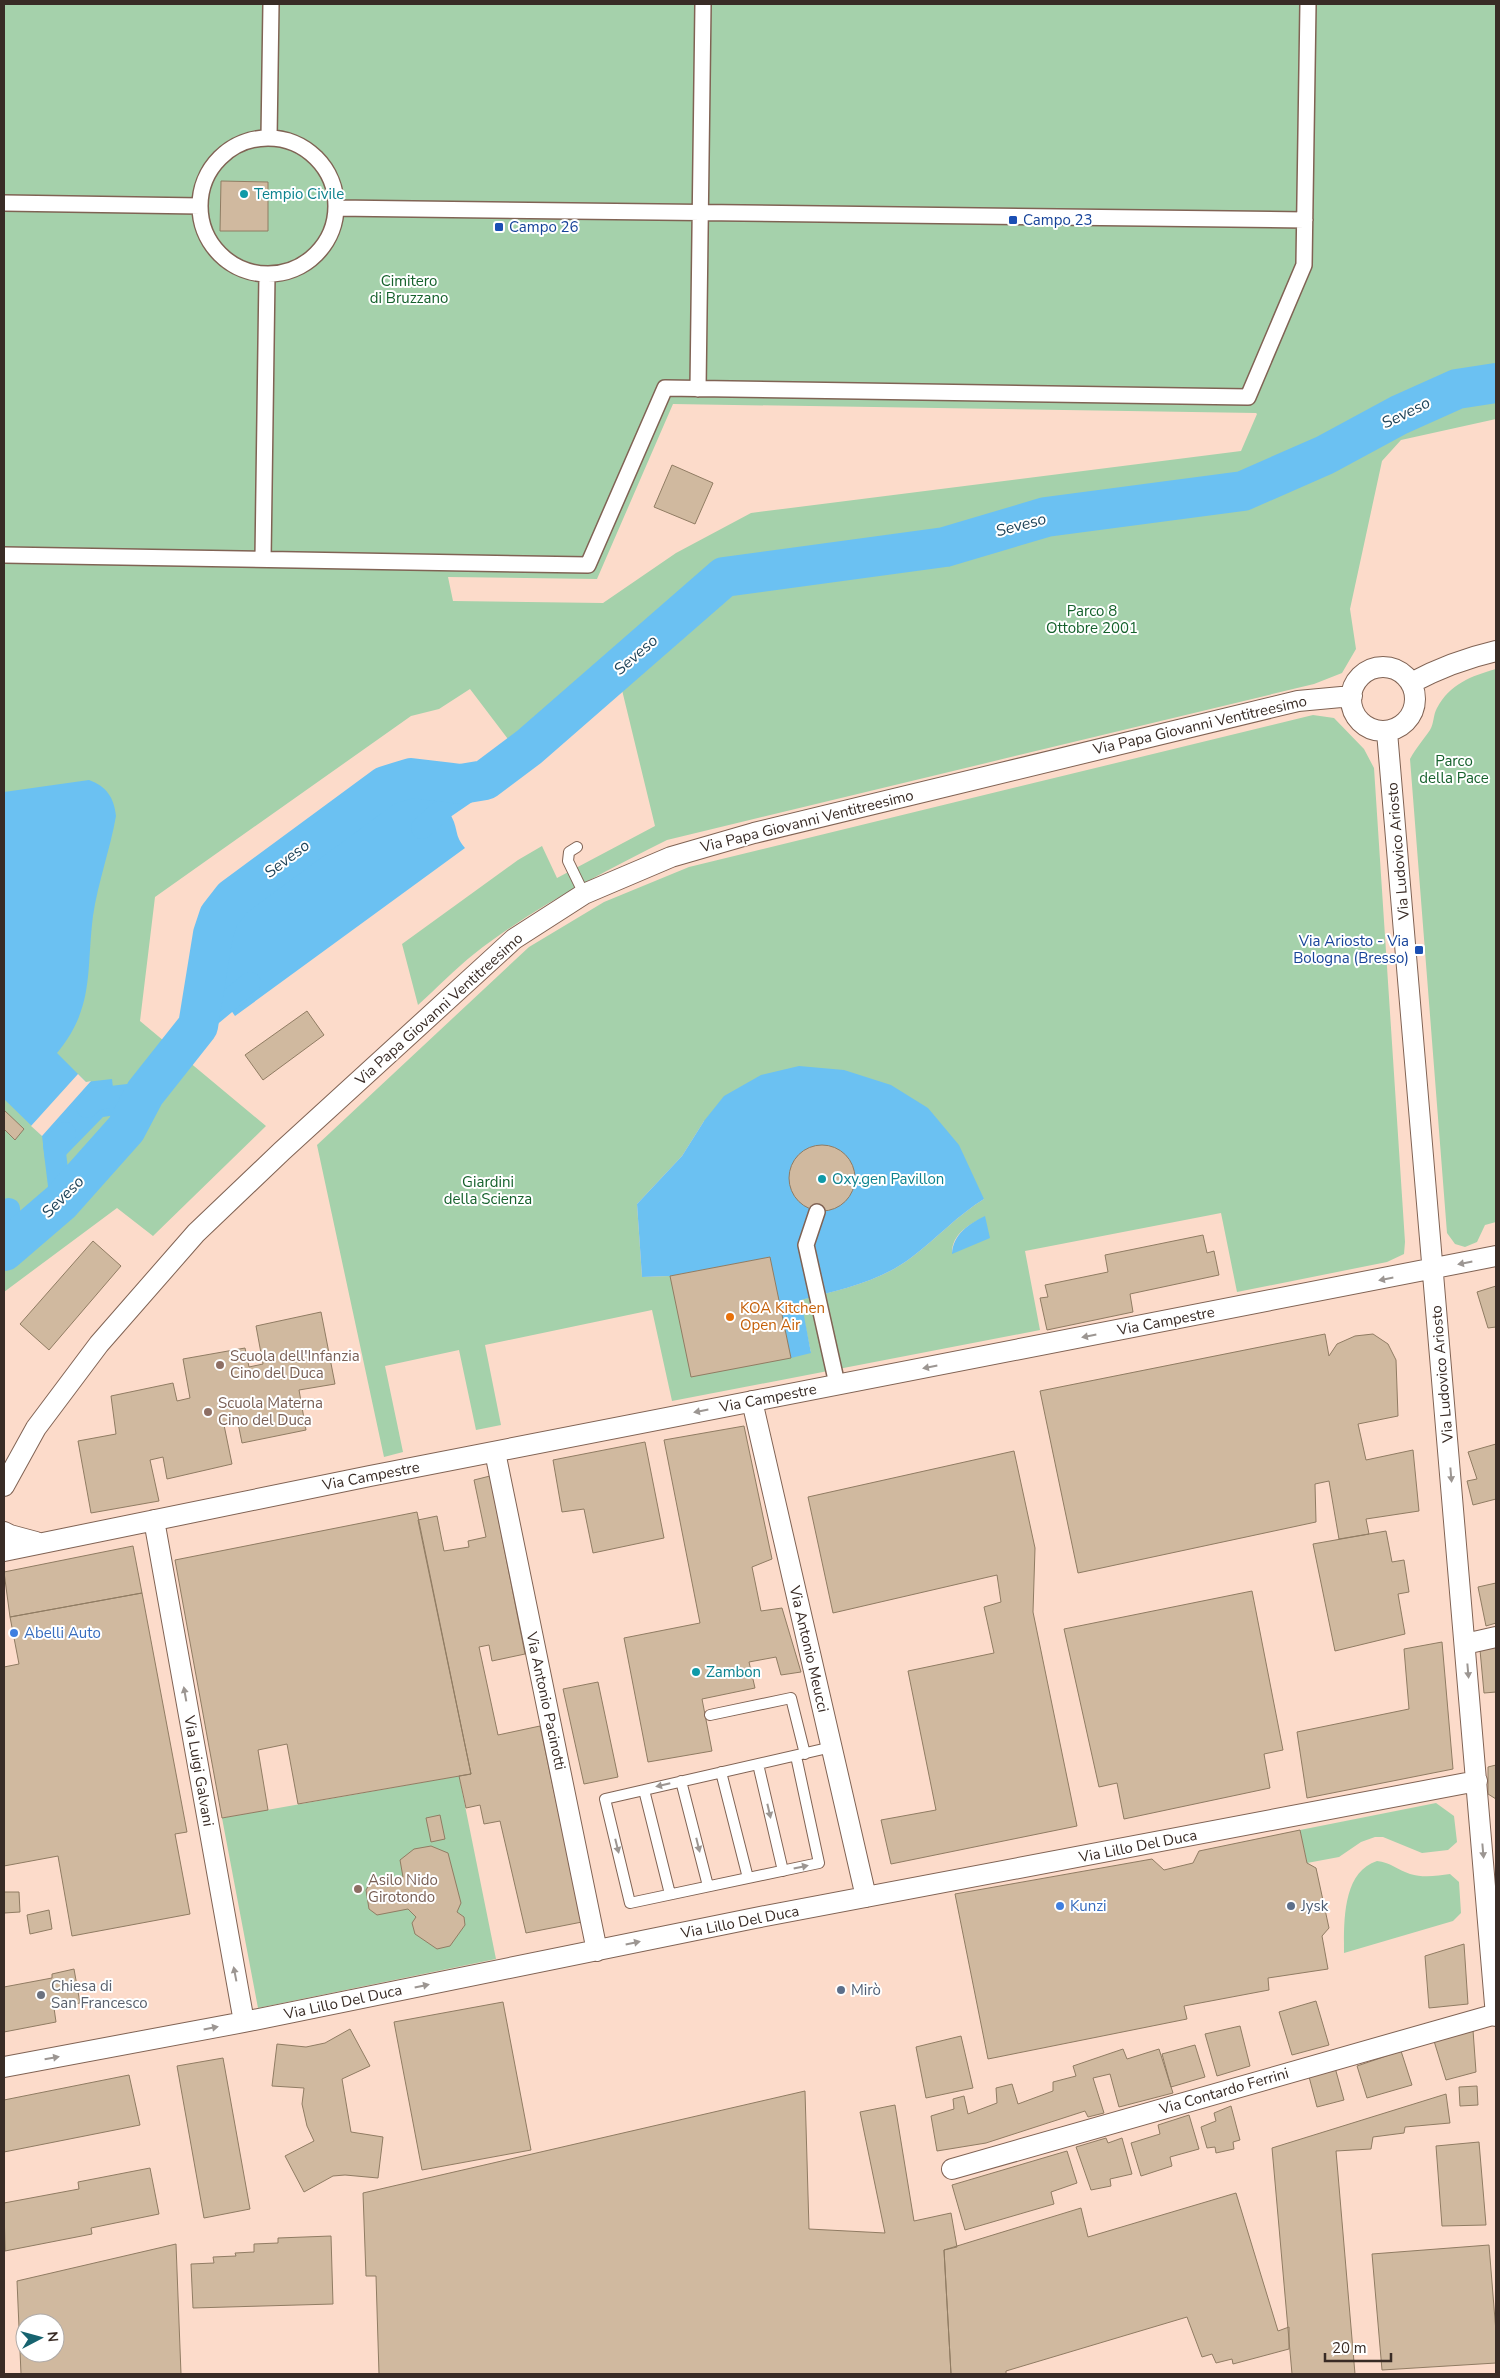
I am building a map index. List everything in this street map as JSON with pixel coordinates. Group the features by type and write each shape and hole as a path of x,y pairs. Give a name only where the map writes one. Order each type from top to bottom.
{"street":[{"path":"269,138 271,4"},
{"path":"698,389 703,4"},
{"path":"4,555 588,565 665,388 1248,397 1304,265 1308,4"},
{"path":"269,138 299,145 322,165 334,192 336,208 334,222 320,250 296,268 282,273 267,274 238,267 214,248 204,228 200,206 202,190 207,176 221,158 239,144 269,138"},
{"path":"4,203 200,206"},
{"path":"336,208 1305,220"},
{"path":"263,559 267,274"},
{"path":"1410,683 1438,669 1470,657 1496,651"},
{"path":"1384,667 1397,670 1408,678 1410,683 1415,690 1416,703 1412,716 1402,726 1387,732 1376,731 1364,726 1355,716 1351,702 1353,689 1360,677 1370,669 1384,667"},
{"name":"Via Papa Giovanni Ventitreesimo","path":"4,1486 36,1428 99,1344 196,1234 282,1151 514,939 584,894 671,856 754,833 1298,701 1352,696"},
{"name":"Via Ludovico Ariosto","path":"1387,732 1477,1781 1488,1820 1496,2014"},
{"path":"818,1212 806,1245 837,1384"},
{"name":"Via Campestre","path":"4,1551 837,1384 1496,1256"},
{"name":"Via Antonio Meucci","path":"752,1401 866,1897"},
{"name":"Via Antonio Pacinotti","path":"495,1452 597,1950"},
{"name":"Via Luigi Galvani","path":"154,1520 244,2022"},
{"name":"Via Campestre","path":"4,1532 40,1543"},
{"path":"1465,1644 1496,1637"},
{"name":"Via Lillo Del Duca","path":"4,2067 244,2022 866,1897 1477,1781"},
{"name":"Via Contardo Ferrini","path":"952,2169 1496,2014"}],"lane":[{"path":"577,847 569,852 568,861 584,894"},
{"path":"710,1715 792,1698 800,1754 819,1863 630,1902 605,1799 681,1781 758,1764 800,1754 832,1747"},
{"path":"758,1764 784,1871"},
{"path":"721,1772 748,1878"},
{"path":"681,1781 708,1886"},
{"path":"644,1790 670,1894"}],"green space":[{"path":"4,4 1496,4 1496,419 1401,440 1382,461 1350,609 1356,649 1342,673 1314,684 667,840 592,879 520,921 467,960 418,1005 402,944 518,860 542,846 557,878 655,826 622,690 527,764 470,689 439,709 411,716 155,897 140,1021 266,1126 153,1236 117,1208 4,1292","holes":["673,404 1256,413 1241,451 751,513 676,553 603,603 453,601 448,577 597,579"]},
{"name":"Parco della Pace","path":"1496,669 1496,1222 1485,1225 1477,1242 1465,1247 1455,1244 1447,1233 1410,759 1430,730 1437,708 1448,693 1470,678"},
{"name":"Giardini della Scienza","path":"1313,715 1334,718 1364,749 1374,768 1405,1242 1404,1254 1387,1262 1237,1292 1221,1213 1025,1251 1040,1330 672,1401 652,1310 485,1345 501,1425 476,1430 459,1350 385,1366 403,1452 384,1457 317,1145 529,947 604,902 689,867","holes":["704,1121 984,1199 965,1212 900,1266 859,1284 800,1300 811,1353 770,1257 670,1276 642,1277 637,1204 682,1156","985,1217 952,1253 955,1240 962,1230"]},
{"name":"Asilo Nido Girotondo","path":"459,1776 496,1959 258,2008 222,1818"},
{"path":"1436,1803 1454,1816 1457,1842 1448,1850 1422,1853 1383,1837 1375,1837 1361,1842 1339,1857 1307,1863 1300,1830"},
{"path":"1377,1861 1420,1876 1450,1874 1459,1882 1461,1913 1453,1921 1344,1953 1345,1914 1351,1887 1357,1876 1366,1867"}],"water":[{"path":"89,780 100,785 108,793 116,816 95,903 87,988 78,1020 57,1053 86,1082 112,1079 116,1115 103,1117 65,1156 45,1159 42,1136 4,1099 4,792"},
{"path":"424,792 438,799 449,812 465,848 235,1016 219,993 229,931 243,909 253,899 394,797"},
{"path":"799,1066 844,1070 891,1085 928,1108 959,1145 984,1199 965,1212 900,1266 859,1284 801,1300 811,1353 791,1358 770,1257 670,1276 642,1277 637,1204 682,1156 704,1121 724,1096 761,1075"},
{"path":"985,1216 990,1238 952,1254 955,1241 963,1230"}],"pier":[{"path":"78,1074 86,1082 91,1081 42,1136 31,1126"}],"building":[{"name":"Tempio Civile","path":"221,181 268,182 268,231 220,231"},
{"path":"672,465 713,483 695,524 654,507"},
{"path":"307,1011 324,1035 263,1080 245,1055"},
{"path":"4,1110 24,1129 15,1140 4,1129"},
{"name":"Oxy.gen Pavillon","path":"815,1145 829,1145 841,1150 850,1159 855,1171 853,1191 846,1202 829,1211 815,1211 803,1206 794,1197 789,1185 789,1171 794,1159 803,1150"},
{"path":"1203,1235 1207,1253 1214,1251 1219,1275 1130,1294 1133,1312 1047,1330 1040,1298 1048,1297 1045,1285 1108,1272 1105,1255"},
{"path":"93,1241 121,1266 49,1350 20,1324"},
{"name":"KOA Kitchen Open Air","path":"770,1257 791,1358 691,1377 670,1276"},
{"path":"1496,1286 1496,1327 1488,1328 1477,1292"},
{"name":"Scuola Materna Cino del Duca","path":"321,1312 335,1384 299,1390 306,1430 242,1443 238,1423 224,1425 232,1464 167,1479 163,1457 150,1460 159,1501 91,1513 78,1441 116,1434 111,1396 173,1383 177,1401 190,1398 183,1359 245,1348 249,1367 263,1364 256,1326"},
{"path":"1325,1334 1329,1356 1337,1344 1355,1336 1373,1334 1388,1344 1396,1360 1398,1416 1358,1424 1366,1460 1413,1450 1419,1511 1366,1519 1369,1534 1339,1539 1329,1481 1315,1484 1316,1522 1078,1573 1040,1391"},
{"path":"744,1426 772,1559 752,1567 761,1611 782,1608 801,1672 781,1675 776,1657 749,1662 755,1688 702,1699 712,1751 648,1762 624,1638 700,1623 664,1440"},
{"path":"645,1442 664,1538 593,1553 584,1509 562,1512 553,1460"},
{"path":"1496,1444 1496,1499 1473,1505 1467,1481 1477,1479 1468,1452"},
{"path":"1014,1451 1035,1548 1033,1612 1077,1826 891,1864 881,1820 936,1810 908,1671 994,1653 984,1607 1001,1602 997,1575 833,1613 808,1497"},
{"path":"490,1476 525,1654 492,1661 489,1645 479,1647 498,1735 540,1726 582,1922 526,1933 500,1821 484,1824 480,1805 466,1808 459,1776 471,1774 418,1520 437,1516 444,1551 469,1547 468,1541 486,1537 474,1480"},
{"path":"417,1512 471,1774 298,1804 287,1744 258,1750 268,1810 222,1818 175,1560"},
{"path":"1386,1531 1392,1562 1404,1560 1409,1592 1398,1594 1405,1634 1335,1651 1313,1544"},
{"path":"133,1546 142,1593 10,1617 4,1572"},
{"path":"1496,1583 1496,1623 1486,1626 1478,1587"},
{"path":"1252,1591 1283,1750 1264,1754 1270,1788 1124,1819 1117,1783 1099,1787 1064,1629"},
{"path":"142,1593 187,1832 175,1834 190,1914 72,1936 58,1856 4,1866 4,1667 19,1664 10,1617"},
{"path":"1442,1642 1453,1769 1307,1798 1297,1732 1409,1709 1404,1649"},
{"path":"1496,1646 1496,1692 1484,1693 1480,1650"},
{"path":"598,1682 618,1777 584,1784 563,1689"},
{"path":"1496,1765 1496,1799 1488,1794 1488,1767"},
{"path":"440,1815 445,1839 431,1842 426,1818"},
{"path":"1300,1830 1307,1863 1316,1868 1329,1928 1322,1936 1328,1969 1268,1978 1269,1990 1184,2006 1187,2019 988,2059 955,1894 1152,1859 1164,1870 1193,1863 1199,1851"},
{"path":"431,1846 448,1853 461,1903 457,1912 464,1917 465,1925 450,1946 437,1949 415,1934 412,1923 416,1917 408,1909 377,1915 369,1909 366,1890 370,1883 403,1877 400,1860 414,1849"},
{"path":"4,1892 19,1892 20,1912 4,1913"},
{"path":"49,1910 52,1929 30,1934 27,1915"},
{"path":"1464,1944 1468,2004 1429,2008 1425,1956"},
{"name":"Chiesa di San Francesco","path":"74,1969 80,2003 54,2008 56,2022 4,2032 4,1987 52,1978 52,1974"},
{"path":"1316,2001 1329,2045 1292,2055 1279,2012"},
{"path":"503,2002 531,2150 422,2170 394,2022"},
{"path":"1240,2026 1250,2066 1217,2076 1205,2034"},
{"path":"350,2029 370,2066 342,2079 351,2132 383,2137 378,2178 345,2175 333,2176 304,2192 285,2156 314,2141 307,2126 302,2104 304,2088 272,2086 277,2044 306,2047 325,2043"},
{"path":"1473,2030 1476,2072 1446,2080 1434,2041"},
{"path":"961,2036 973,2088 926,2098 916,2047"},
{"path":"1195,2045 1205,2077 1171,2087 1162,2054"},
{"path":"1123,2049 1127,2059 1159,2049 1173,2093 1119,2107 1110,2074 1093,2078 1104,2113 1088,2117 1085,2111 986,2143 937,2151 931,2116 954,2109 953,2099 964,2096 968,2114 997,2103 996,2088 1012,2084 1018,2104 1053,2091 1053,2082 1076,2076 1073,2066"},
{"path":"1401,2051 1412,2085 1367,2098 1357,2066"},
{"path":"223,2058 250,2209 204,2218 177,2066"},
{"path":"1334,2064 1344,2100 1317,2107 1308,2073"},
{"path":"129,2075 140,2125 4,2152 4,2100"},
{"path":"1477,2086 1478,2105 1460,2106 1459,2087"},
{"path":"805,2091 809,2229 885,2233 860,2112 895,2105 914,2221 951,2213 957,2247 944,2250 951,2374 379,2374 376,2276 366,2276 363,2193"},
{"path":"1446,2094 1450,2123 1405,2127 1404,2133 1373,2137 1371,2149 1336,2151 1355,2374 1292,2374 1272,2148"},
{"path":"1231,2106 1240,2140 1233,2142 1234,2149 1216,2153 1215,2147 1207,2148 1201,2127 1216,2121 1214,2113"},
{"path":"1189,2115 1199,2149 1170,2157 1172,2166 1141,2176 1131,2143 1160,2134 1158,2125"},
{"path":"1106,2138 1108,2143 1122,2138 1132,2174 1110,2179 1111,2186 1091,2190 1076,2147"},
{"path":"1479,2142 1486,2225 1442,2226 1436,2146"},
{"path":"1067,2151 1077,2183 1051,2192 1054,2204 965,2230 952,2185"},
{"path":"150,2168 159,2214 91,2228 92,2234 5,2251 4,2203 79,2189 78,2182"},
{"path":"1236,2193 1278,2331 1289,2327 1289,2349 1233,2364 1232,2359 1216,2363 1212,2354 1202,2357 1187,2317 1006,2371 1006,2374 951,2374 944,2250 1081,2208 1088,2237"},
{"path":"331,2236 333,2304 193,2308 191,2264 214,2263 213,2257 236,2256 235,2253 254,2252 254,2244 278,2243 278,2238"},
{"path":"176,2244 181,2374 21,2374 21,2363 65,2363 65,2313 18,2313 17,2281"},
{"path":"1489,2245 1496,2332 1496,2363 1382,2370 1372,2254"}],"waterway":[{"name":"Seveso","path":"4,1251 61,1202 126,1129 145,1093 198,1026 213,934 219,916 233,898 385,786 411,778 461,784 485,780 529,747 724,577 945,547 1046,517 1243,491 1325,455 1399,415 1457,389 1496,383"},
{"path":"422,828 444,808 485,780"},
{"path":"198,1026 250,983"},
{"path":"87,1107 95,1099 145,1093"},
{"path":"61,1202 54,1145 65,1133"},
{"path":"9,1209 12,1245"}],"place":[{"name":"Tempio Civile","path":"244,194"},
{"name":"Campo 23","path":"1013,220"},
{"name":"Campo 26","path":"499,227"},
{"name":"Via Ariosto - Via Bologna (Bresso)","path":"1419,950"},
{"name":"Oxy.gen Pavillon","path":"822,1179"},
{"name":"KOA Kitchen Open Air","path":"730,1317"},
{"name":"Scuola dell'Infanzia Cino del Duca","path":"220,1365"},
{"name":"Scuola Materna Cino del Duca","path":"208,1412"},
{"name":"Abelli Auto","path":"14,1633"},
{"name":"Zambon","path":"696,1672"},
{"name":"Asilo Nido Girotondo","path":"358,1889"},
{"name":"Kunzi","path":"1060,1906"},
{"name":"Jysk","path":"1291,1906"},
{"name":"Mirò","path":"841,1990"},
{"name":"Chiesa di San Francesco","path":"41,1995"}],"park label":[{"name":"Cimitero di Bruzzano","path":"409,290"},
{"name":"Parco 8 Ottobre 2001","path":"1092,620"}]}
